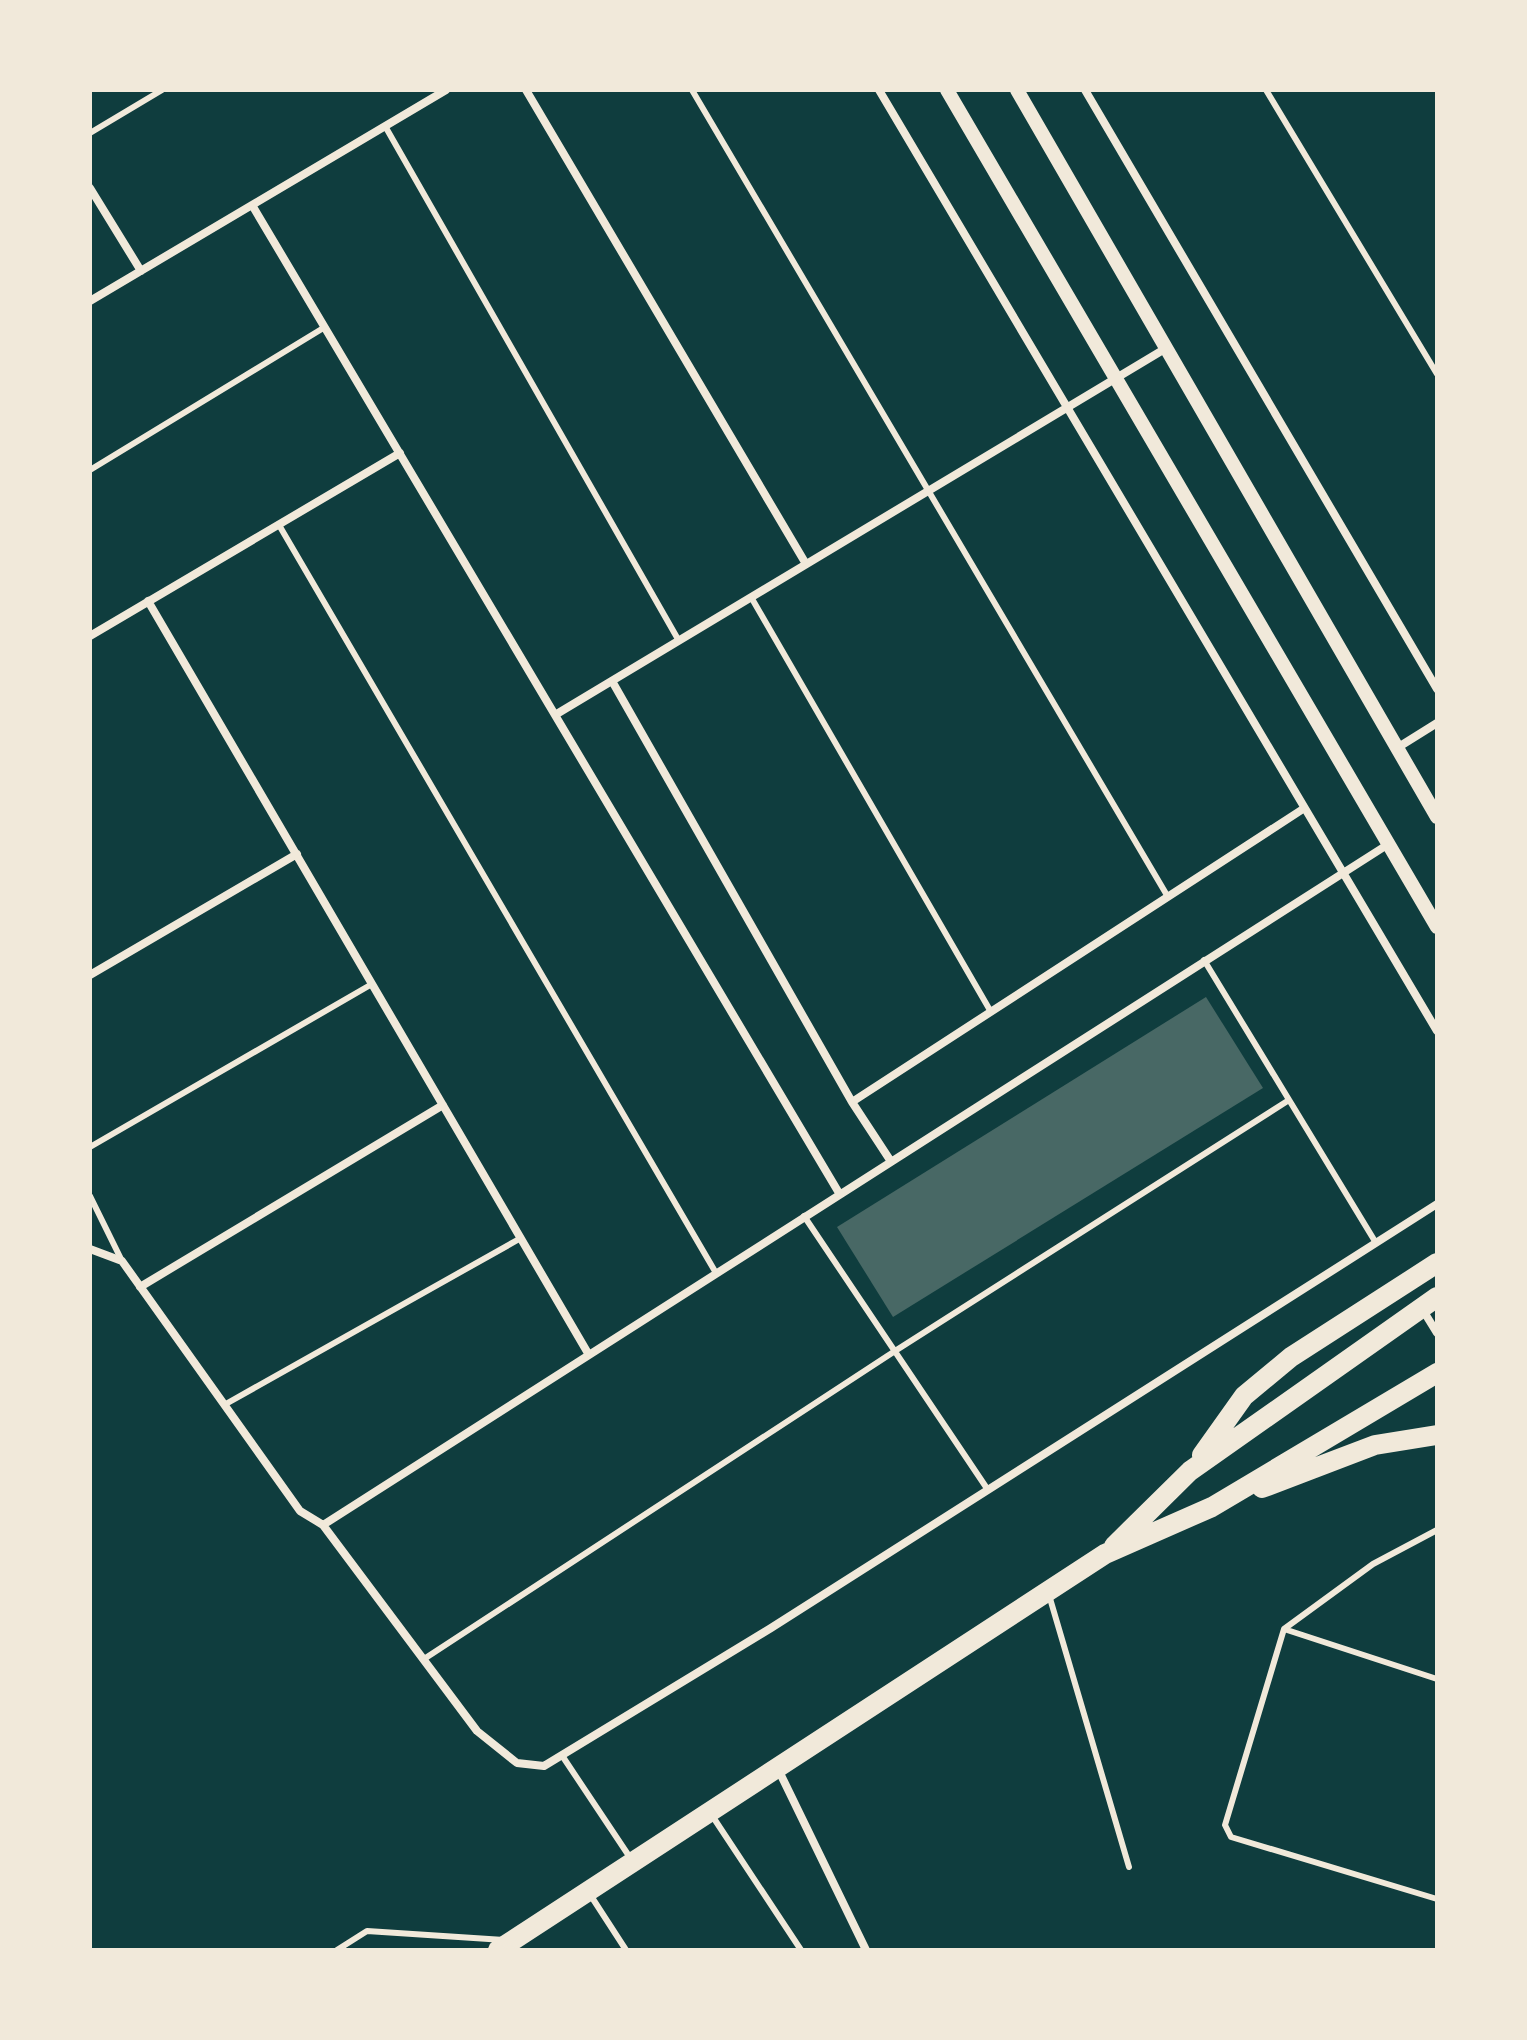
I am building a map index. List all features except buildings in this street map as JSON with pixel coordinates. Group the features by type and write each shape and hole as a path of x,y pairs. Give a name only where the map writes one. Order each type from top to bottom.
{"main road":[{"path":"1190,1471 1244,1396 1291,1357 1437,1263"},
{"path":"1105,1554 1190,1471 1429,1302"},
{"path":"1212,1507 1437,1373"},
{"path":"505,1945 711,1814 1105,1554 1212,1507 1375,1445 1437,1435"}],"street":[{"path":"90,301 446,90"},
{"path":"526,90 806,564"},
{"path":"879,90 1437,1031"},
{"path":"947,90 1437,927"},
{"path":"1017,90 1437,817"},
{"path":"1085,90 1434,677 1437,689"},
{"path":"90,188 141,271"},
{"path":"252,205 839,1193"},
{"path":"555,715 1168,347"},
{"path":"90,636 400,453"},
{"path":"148,601 589,1355"},
{"path":"612,681 852,1102 890,1160"},
{"path":"1397,748 1437,723"},
{"path":"852,1102 1303,809"},
{"path":"323,1525 1387,845"},
{"path":"90,975 297,854"},
{"path":"140,1287 443,1105"},
{"path":"90,1249 122,1261 300,1511 323,1525 477,1731 517,1763 544,1766 988,1490 1437,1204"},
{"path":"1429,1302 1437,1333"},
{"path":"778,1769 866,1950"}],"lane":[{"path":"90,133 162,90"},
{"path":"692,90 1168,897"},
{"path":"1266,90 1437,374"},
{"path":"385,126 679,641"},
{"path":"90,470 325,327"},
{"path":"279,525 716,1273"},
{"path":"751,597 991,1012"},
{"path":"1204,960 1376,1243"},
{"path":"90,1147 372,984"},
{"path":"424,1659 895,1351 1289,1100"},
{"path":"90,1196 122,1261"},
{"path":"804,1216 988,1490"},
{"path":"224,1405 521,1238"},
{"path":"1437,1530 1373,1564 1284,1629 1225,1825 1231,1837 1437,1899"},
{"path":"1048,1592 1129,1867"},
{"path":"1284,1629 1437,1679"},
{"path":"563,1757 633,1862"},
{"path":"711,1814 801,1950"},
{"path":"588,1892 626,1950"},
{"path":"337,1950 367,1931 505,1945"}]}
